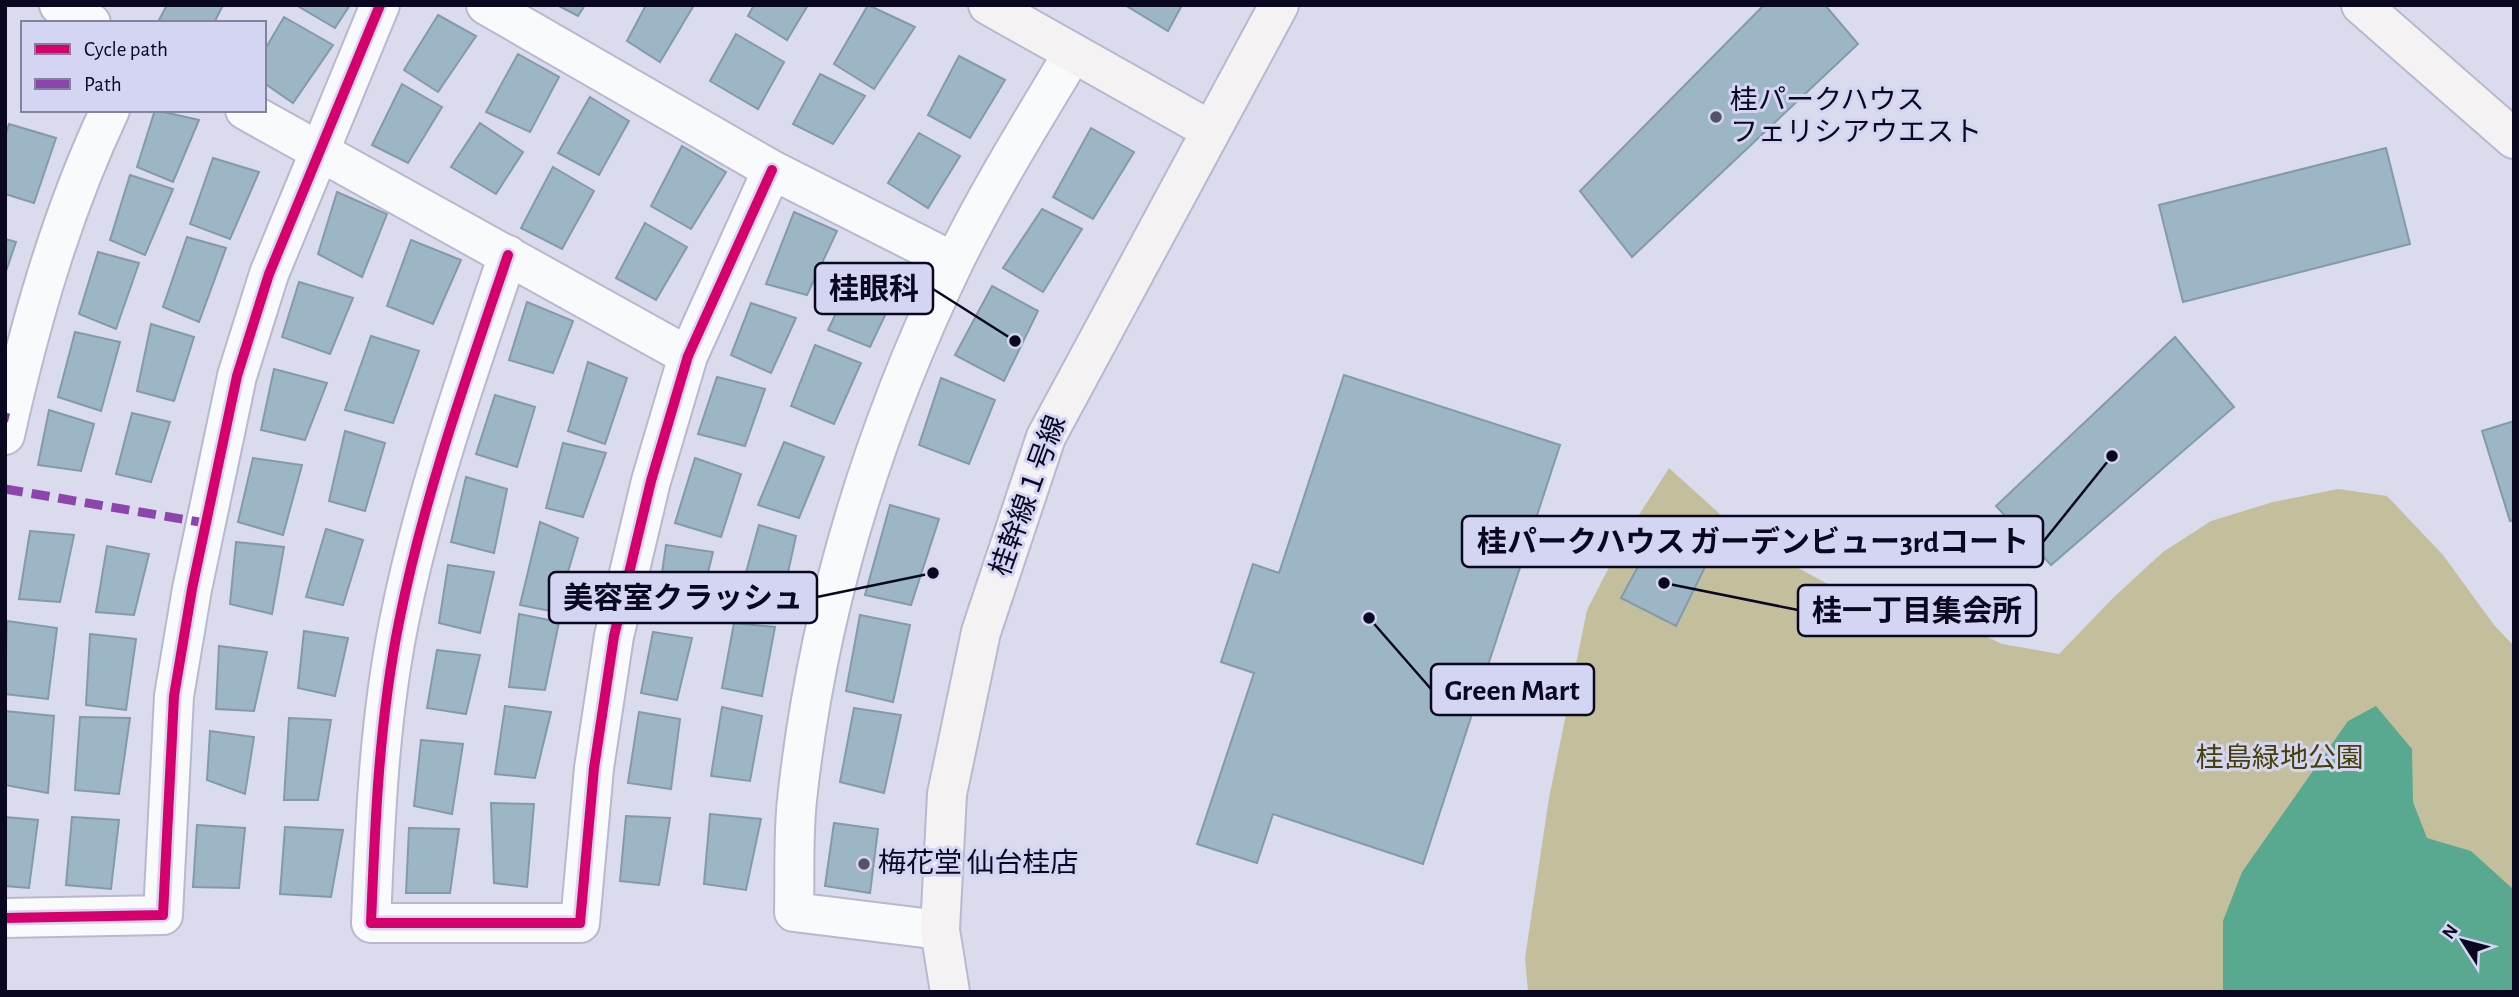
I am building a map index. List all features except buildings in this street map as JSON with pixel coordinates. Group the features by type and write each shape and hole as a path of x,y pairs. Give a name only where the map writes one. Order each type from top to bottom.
{"street":[{"path":"59,5 87,21"},
{"path":"5,918 163,915 174,696 214,475 237,376 269,274 380,5"},
{"path":"486,5 772,170 954,262"},
{"path":"988,5 1210,130"},
{"name":"桂幹線１号線","path":"950,992 940,930 947,794 981,632 1046,437 1279,5"},
{"path":"2361,5 2514,139"},
{"path":"940,930 794,912 797,802 813,688 839,569 869,465 954,262 1073,53"},
{"path":"5,435 29,327 82,169 109,112"},
{"path":"249,112 688,356"},
{"path":"508,255 439,459 399,621 377,769 371,923 580,923 594,768 614,636 651,481 688,356 772,170"}],"green space":[{"name":"桂島緑地公園","path":"1669,468 1752,543 1898,622 1944,616 2002,644 2059,654 2114,597 2163,552 2211,521 2273,502 2338,489 2387,496 2443,555 2494,625 2514,646 2514,992 1528,992 1525,958 1549,798 1587,610 1623,540"}],"shaded area":[{"path":"2376,706 2412,749 2413,802 2427,838 2471,851 2514,890 2514,992 2223,992 2223,921 2242,872 2348,721"}],"marked path":[{"path":"5,417 9,418"},
{"path":"5,489 205,523"}],"cycle path":[{"path":"5,918 163,915 174,696 192,589 237,376 269,274 380,5"},
{"path":"508,255 434,482 399,622 382,734 371,923 580,923 594,768 614,636 651,481 688,356 772,170"}],"place":[{"name":"桂パークハウス フェリシアウエスト","path":"1716,117"},
{"name":"桂眼科","path":"1015,341"},
{"name":"桂パークハウス ガーデンビュー3rdコート","path":"2112,456"},
{"name":"美容室クラッシュ","path":"933,573"},
{"name":"桂一丁目集会所","path":"1664,583"},
{"name":"Green Mart","path":"1369,618"},
{"name":"梅花堂 仙台桂店","path":"864,864"}]}
